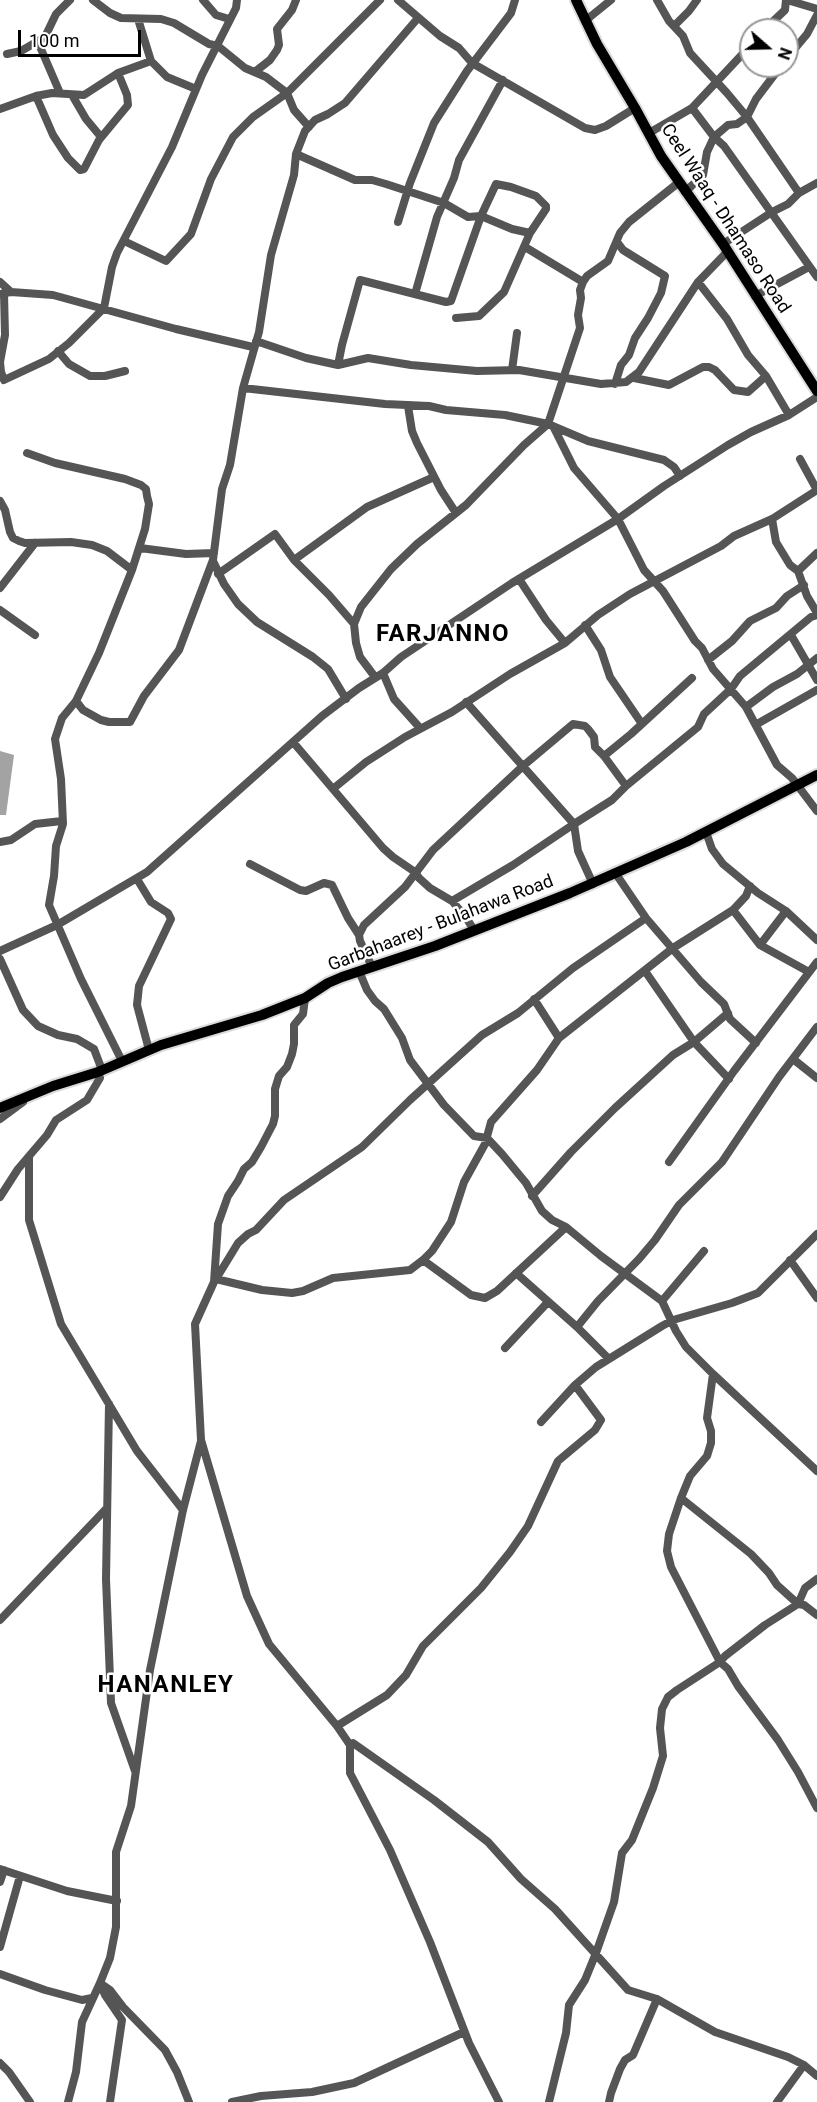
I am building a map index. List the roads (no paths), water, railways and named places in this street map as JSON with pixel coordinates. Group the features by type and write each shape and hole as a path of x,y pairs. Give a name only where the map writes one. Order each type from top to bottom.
{"main road":[{"name":"Ceel Waaq - Dhamaso Road","path":"576,0 585,21 661,156 681,188 725,248 817,391"},
{"name":"Garbahaarey - Bulahawa Road","path":"0,1107 53,1086 100,1071 149,1050 242,1022 305,998 328,983 435,946 593,884 705,832 817,774"}],"street":[{"path":"8,54 21,51 45,37 56,14 70,0"},
{"path":"93,0 121,18 161,19 174,23 208,44 218,46 245,68 266,76 287,93 294,110 309,128"},
{"path":"203,0 216,15 229,19"},
{"path":"0,282 5,293 5,335 0,362 4,380 49,359 104,308 112,267 172,147 196,89 236,8 237,0"},
{"path":"256,71 270,60 277,50 279,45 277,30 296,0"},
{"path":"124,241 166,261 191,234 211,178 233,137 253,117 287,93 380,0"},
{"path":"398,0 459,48 472,63 585,128 595,130 606,126 635,108"},
{"path":"398,222 434,123 472,63 511,13 515,0"},
{"path":"585,21 611,0"},
{"path":"657,0 669,21 683,36 690,53 747,117 800,193"},
{"path":"674,26 697,0"},
{"path":"777,18 785,10 787,0 817,9"},
{"path":"799,44 817,15"},
{"path":"76,701 83,710 101,720 130,722 144,696 179,650 213,557 220,498 234,445 243,388 260,324 271,255 297,163 296,153 305,131 315,120 345,103 418,18"},
{"path":"138,19 151,61 167,77 196,89"},
{"path":"38,42 60,93"},
{"path":"649,133 692,108 739,58"},
{"path":"0,109 36,96 60,93 84,95 118,73 151,61"},
{"path":"36,96 53,135 68,158 77,169 84,169 101,137 128,105 127,95 118,73"},
{"path":"420,728 394,699 379,675 360,657 354,624 357,613 369,594 391,569 551,426 563,378 580,328 578,315 583,282 587,276 608,261 616,242 629,222 703,175 707,152 714,137 728,125 737,124 747,117 756,99 772,78"},
{"path":"415,294 437,217 454,178 459,160 503,80"},
{"path":"72,95 86,119 101,137"},
{"path":"692,108 714,137 724,146 817,277"},
{"path":"296,153 355,180 372,180 444,203 468,217 481,216 512,229 530,233"},
{"path":"5,293 53,295 176,329 255,344 338,365 368,358 411,365 477,371 512,370 586,382 615,384 634,378 645,365 698,282 725,248 772,212 788,204 800,193 817,183"},
{"path":"338,365 360,280 446,302 451,301 481,216 496,184 536,196 546,206 544,213 530,233 504,292 479,316 456,318"},
{"path":"615,384 621,365 629,355 635,338 661,292 665,276 623,250 616,242"},
{"path":"525,246 583,282"},
{"path":"755,296 809,267"},
{"path":"698,282 727,319 748,355 766,376 789,415"},
{"path":"512,370 517,333"},
{"path":"58,351 69,364 90,376 105,376 125,371"},
{"path":"634,378 669,385 703,367 709,367 715,370 734,390 748,392 766,376"},
{"path":"243,388 505,415 551,426 588,441 664,460 674,467 680,476"},
{"path":"0,951 57,925 137,879 158,863 245,782 322,716 401,657 519,579 618,519 738,439 789,415 817,397"},
{"path":"408,406 412,431 434,477 456,513"},
{"path":"551,426 574,468 618,519 638,560 663,591 695,641 702,648 713,669 746,707 777,765 792,778 817,811"},
{"path":"27,453 55,463 108,473 141,485 146,489 149,504 140,548 99,653 76,701 62,718 55,739 61,779 62,821 56,846 49,905 81,979 122,1061"},
{"path":"334,788 366,762 565,643 598,615 653,581 721,546 734,536 772,519 817,490 800,459"},
{"path":"294,560 366,507 434,477"},
{"path":"0,501 13,538 25,543 57,541 93,545 108,551 132,570"},
{"path":"452,901 513,865 602,807 698,727 705,714 754,664 817,614 798,572 790,565 776,542 772,519"},
{"path":"218,574 275,534 294,560 354,624"},
{"path":"0,588 35,543"},
{"path":"140,548 213,557"},
{"path":"798,572 817,553"},
{"path":"213,557 218,574 238,604 256,622 313,657 328,669 346,699"},
{"path":"519,579 546,620 565,643"},
{"path":"708,660 732,641 750,621 776,608 787,596 804,585"},
{"path":"0,610 35,635"},
{"path":"585,625 601,650 610,676 642,724"},
{"path":"792,635 817,680"},
{"path":"746,707 773,687 797,674 817,658"},
{"path":"604,756 692,678"},
{"path":"757,724 817,690"},
{"path":"466,702 574,824 578,850 593,884"},
{"path":"359,936 364,925 405,887 433,850 523,766 573,724 585,726 588,729 594,737 595,747 626,786"},
{"path":"293,742 334,788 376,841 393,857 416,872 430,888 452,901 474,930"},
{"path":"0,842 11,840 35,824 62,821"},
{"path":"705,832 712,849 723,864 750,886 786,910 817,940"},
{"path":"250,864 300,890 306,891 324,883 332,885 359,936 372,967"},
{"path":"616,874 646,918 701,982 724,1004 735,1025 756,1043"},
{"path":"137,879 151,902 168,913 171,919 139,986 137,1005 149,1050"},
{"path":"215,1280 262,1290 292,1293 303,1291 333,1278 410,1270 423,1260 451,1222 464,1182 486,1138 494,1116 537,1070 559,1038 673,948 733,910 746,896 750,886"},
{"path":"733,910 760,945 808,972"},
{"path":"760,945 786,910"},
{"path":"499,2102 464,2032 430,1942 390,1850 350,1773 350,1745 269,1644 247,1596 201,1440 195,1324 215,1280 238,1243 256,1230 278,1205 362,1147 482,1035 510,1019 589,955 646,918"},
{"path":"0,959 23,1010 38,1026 94,1048 100,1071 100,1078 87,1100 56,1120 47,1136 18,1169 0,1197"},
{"path":"669,1162 817,962"},
{"path":"359,971 367,990 391,1019 402,1038 410,1060 444,1105 474,1136 486,1138 526,1183 542,1211 552,1220 566,1227 600,1256 662,1300 681,1341 817,1471"},
{"path":"645,971 694,1042 729,1078"},
{"path":"215,1280 218,1224 228,1196 244,1168 252,1161 261,1147 273,1124 279,1076 292,1054 294,1025 303,1014 305,998"},
{"path":"534,999 559,1038"},
{"path":"532,1196 610,1112 673,1055 694,1042 728,1013"},
{"path":"577,1327 655,1240 679,1205 722,1162 817,1027"},
{"path":"793,1059 817,1078"},
{"path":"0,1119 33,1095"},
{"path":"29,1157 29,1220 61,1324 137,1451 183,1510"},
{"path":"423,1260 471,1295 485,1298 497,1291 566,1227"},
{"path":"541,1422 575,1385 596,1367 673,1320 758,1293 817,1234"},
{"path":"662,1300 704,1251"},
{"path":"790,1260 817,1298"},
{"path":"516,1274 577,1327 609,1359"},
{"path":"505,1348 548,1302"},
{"path":"713,1374 707,1418 711,1431 711,1443 707,1456 690,1476 681,1498 669,1534 667,1551 671,1567 720,1662 728,1669 778,1740 817,1808"},
{"path":"337,1726 387,1695 406,1675 423,1646 481,1588 510,1552 528,1526 558,1461 596,1430 601,1420 575,1385"},
{"path":"109,1404 106,1579 111,1703 136,1772"},
{"path":"68,2102 76,2072 82,2022 110,1958 116,1927 116,1852 129,1816 150,1670 183,1510 201,1440"},
{"path":"681,1498 751,1554 777,1585 798,1604 804,1605 817,1615"},
{"path":"0,1620 107,1508"},
{"path":"549,2102 567,2033 569,2005 585,1980 596,1953 614,1902 622,1853 632,1840 663,1756 660,1728 662,1709 668,1697 720,1662 724,1656 765,1625 798,1604 805,1588 817,1579"},
{"path":"350,1745 353,1743 434,1800 488,1842 521,1879 555,1909 628,1990 657,1999 715,2032 788,2057 804,2065 817,2076"},
{"path":"0,1882 2,1870 93,1897 117,1901"},
{"path":"0,1947 20,1876"},
{"path":"0,1974 82,2000 92,1998"},
{"path":"100,1983 105,1995 122,2020 110,2102"},
{"path":"100,1983 110,1990 123,2007 165,2050 189,2102"},
{"path":"609,2102 610,2093 620,2069 633,2055 657,1999"},
{"path":"232,2102 261,2096 312,2092 354,2083 464,2032"},
{"path":"0,2063 30,2102"},
{"path":"777,2102 804,2065"}],"district":[{"name":"FARJANNO","path":"443,635"},
{"name":"HANANLEY","path":"166,1686"}]}
